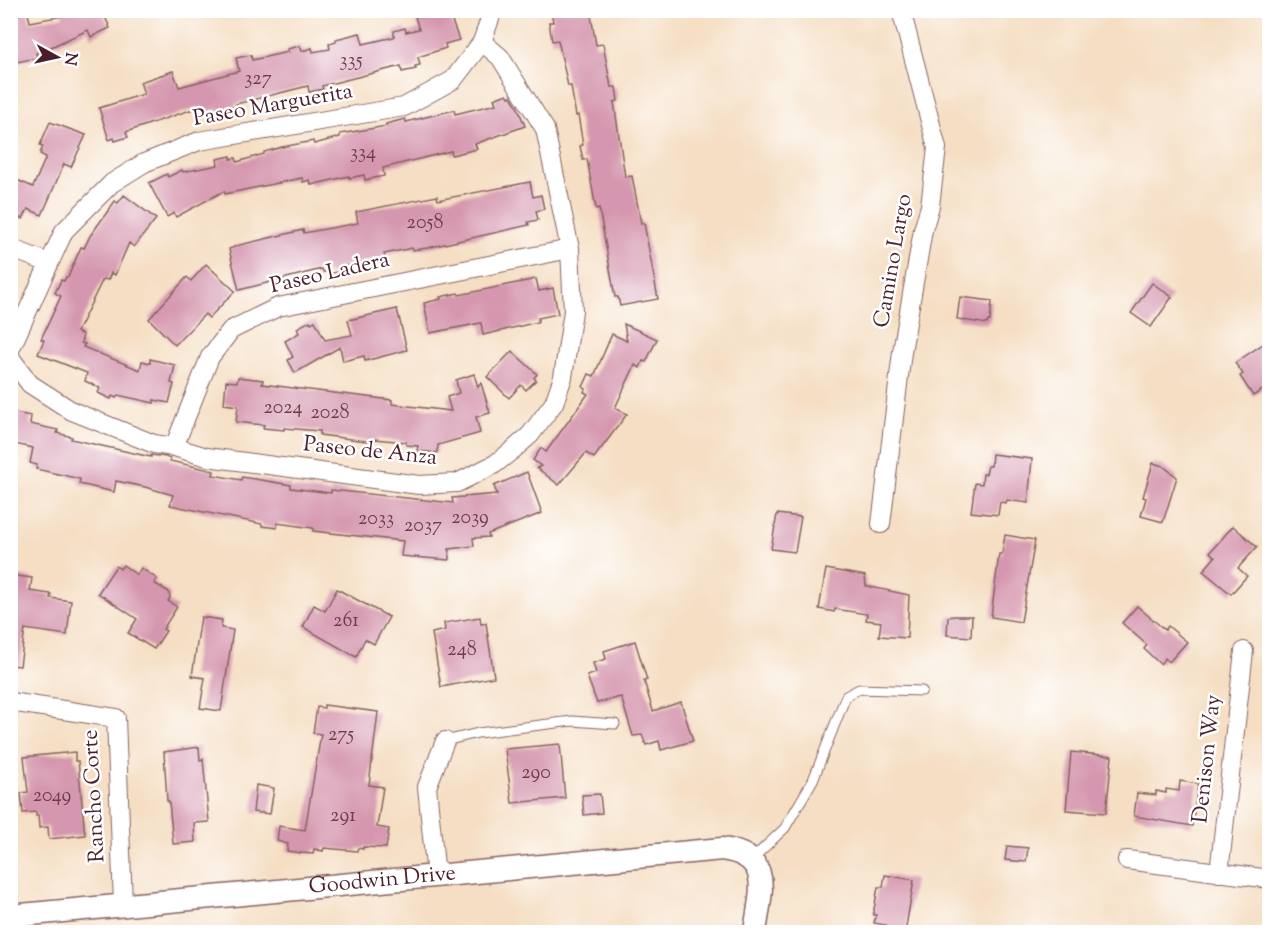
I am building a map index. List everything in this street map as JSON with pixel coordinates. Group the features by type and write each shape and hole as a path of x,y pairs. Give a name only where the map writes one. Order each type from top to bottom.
{"street":[{"name":"Paseo Marguerita","path":"10,350 64,231 112,183 144,164 199,141 404,107 453,80 482,42 493,10"},
{"name":"Camino Largo","path":"881,524 902,352 930,206 937,148 901,10"},
{"name":"Paseo de Anza","path":"10,357 30,384 72,411 154,444 174,447 207,457 419,485 457,483 495,464 530,435 554,403 563,377 573,311 570,249 545,129 500,57 482,42"},
{"path":"10,248 49,263"},
{"name":"Paseo Ladera","path":"174,447 210,357 231,330 278,307 570,249"},
{"name":"Denison Way","path":"1219,873 1244,651"},
{"name":"Rancho Corte","path":"10,702 116,718 123,905"},
{"path":"436,876 427,787 445,741"},
{"name":"Goodwin Drive","path":"10,916 722,849 739,851 751,860"},
{"path":"751,860 760,872 761,884 755,933"},
{"path":"1126,860 1269,879"}],"lane":[{"path":"751,860 785,828 813,780 846,696 859,689 922,691"},
{"path":"445,741 478,733 572,721 615,724"}],"building":[{"path":"61,10 102,10 110,28 91,37 88,30 51,47 52,50 36,53 37,58 17,62 10,36 10,16 28,13 30,22 63,16"},
{"path":"421,10 448,10 459,40 445,44 446,48 418,57 420,65 415,66 416,69 402,72 401,66 322,86 323,89 309,92 308,86 236,104 232,110 218,114 217,109 200,113 199,107 126,132 128,137 115,141 114,138 109,140 99,108 144,94 140,82 173,71 179,87 239,71 236,58 251,55 252,60 288,52 287,49 300,46 302,51 312,48 313,52 330,49 329,44 336,42 336,39 360,33 363,44 394,37 394,31 405,28 406,32 419,29 415,17 423,14"},
{"path":"551,10 590,10 596,45 603,44 611,87 616,87 618,101 614,102 625,177 632,176 641,223 644,223 658,299 620,306 618,297 615,297 599,208 596,209 587,159 583,160 580,146 583,145 571,86 568,86 558,40 552,41 549,22 553,22"},
{"path":"507,94 517,106 525,126 475,144 477,149 452,155 451,151 383,168 384,176 365,180 364,175 349,178 349,176 311,185 310,180 303,182 302,178 225,194 224,191 176,217 174,213 167,217 149,183 182,170 183,172 218,165 217,159 231,156 231,159 236,158 237,162 282,147 313,141 314,144 340,137 340,134 387,126 386,124 405,119 406,122 454,110 455,114 496,104 494,99"},
{"path":"50,122 86,135 71,167 64,164 42,215 28,209 23,219 10,214 10,194 17,180 33,187 46,157 40,154 43,146 40,145"},
{"path":"530,182 533,197 541,195 544,209 536,211 538,220 528,222 529,225 427,248 413,250 412,248 384,254 385,258 341,267 342,271 328,274 322,269 239,290 229,249 235,246 303,230 304,233 358,223 356,212 437,196 438,200"},
{"path":"124,195 156,219 134,247 129,243 115,275 111,273 108,280 103,279 77,332 83,335 81,343 85,344 83,347 140,370 142,361 150,363 150,359 175,365 171,383 174,384 169,403 154,400 154,403 118,395 116,398 112,396 111,399 98,393 100,388 85,381 87,373 38,354 44,340 41,339 61,296 55,293 61,280 64,281 68,277 81,247 84,248 115,201 118,203"},
{"path":"206,264 235,291 209,318 205,314 175,345 149,319 187,277 191,281"},
{"path":"536,279 539,291 553,288 558,314 538,318 538,322 483,335 481,323 430,333 424,303 458,293 459,295"},
{"path":"1152,283 1172,297 1151,327 1131,313"},
{"path":"960,297 992,301 990,321 987,324 957,319"},
{"path":"397,309 407,350 365,361 364,356 343,361 340,347 295,373 288,360 293,357 285,341 299,333 297,328 310,321 311,323 315,321 325,340 352,335 348,320"},
{"path":"624,324 657,339 646,362 643,361 640,368 635,365 615,408 627,414 594,458 586,453 559,485 537,468 541,466 533,460 541,448 546,452 588,394 584,392 586,389 583,387 589,374 594,376 612,334 627,341"},
{"path":"1269,340 1269,386 1253,396 1240,376 1243,374 1235,363"},
{"path":"512,351 537,374 534,378 536,380 526,390 521,385 509,398 487,377"},
{"path":"474,374 478,387 481,383 490,413 476,417 480,433 438,445 437,453 417,451 418,446 406,445 406,442 375,439 374,442 320,435 320,431 263,428 264,425 236,422 238,406 224,404 226,381 237,382 238,377 263,380 262,384 392,400 392,404 451,411 447,397 459,393 456,380"},
{"path":"10,412 31,416 30,424 58,430 57,433 72,437 71,439 151,457 151,455 166,457 170,461 214,471 213,475 241,480 242,477 291,485 291,488 331,493 331,490 453,503 452,498 497,494 494,486 527,472 542,513 488,534 489,537 473,538 474,546 449,549 449,560 401,556 403,541 313,531 313,528 277,523 277,528 262,526 262,524 170,505 173,495 145,487 116,481 114,492 79,484 80,479 36,469 37,465 30,463 33,448 10,443"},
{"path":"992,454 1032,459 1028,503 1007,500 1006,503 1000,502 998,515 971,512 975,483 982,484 983,474 986,474 988,466 991,466"},
{"path":"1153,463 1163,466 1177,477 1163,522 1141,516 1146,498 1143,497"},
{"path":"777,514 801,517 795,552 771,549"},
{"path":"1233,526 1257,547 1238,568 1247,576 1231,594 1203,571 1215,557 1210,552"},
{"path":"1005,535 1035,540 1021,622 991,617 999,554 1002,554"},
{"path":"123,565 137,575 141,568 157,579 154,583 169,592 168,601 177,607 163,629 166,631 154,649 128,633 137,619 98,593 116,566 120,569"},
{"path":"826,569 865,576 866,586 909,595 907,638 879,636 881,622 866,620 867,614 819,609"},
{"path":"10,575 32,578 30,591 51,594 50,598 71,601 67,635 25,629 20,666 10,665"},
{"path":"337,589 389,617 374,644 365,639 356,657 303,627 314,605 325,611"},
{"path":"1137,606 1165,630 1168,626 1187,642 1169,662 1165,658 1160,664 1144,649 1147,645 1122,623"},
{"path":"972,616 971,637 947,635 948,617"},
{"path":"201,617 222,620 221,628 233,630 221,711 200,708 205,678 192,676"},
{"path":"480,617 481,624 486,623 494,677 441,687 432,633 445,630 444,623"},
{"path":"635,641 647,680 644,681 653,711 681,702 693,741 661,750 659,741 646,745 642,735 633,736 621,697 597,703 587,676 596,673 593,663 606,659 604,651"},
{"path":"324,705 378,712 369,785 383,787 377,827 389,829 386,848 363,847 363,849 358,848 357,851 324,848 323,851 314,849 313,854 287,851 288,844 277,841 279,826 305,830 321,734 313,733 317,707 324,708"},
{"path":"560,744 565,798 512,803 505,749"},
{"path":"199,747 200,760 203,759 209,822 194,823 195,842 173,844 164,752"},
{"path":"75,752 75,761 78,761 85,835 49,839 48,827 39,828 36,812 23,813 21,793 28,792 24,757"},
{"path":"1071,752 1112,756 1106,813 1066,810"},
{"path":"1180,781 1198,784 1192,826 1134,816 1137,793 1156,795 1156,791 1166,793 1166,789 1179,791"},
{"path":"256,785 274,788 270,814 253,812"},
{"path":"600,794 602,813 584,815 582,795"},
{"path":"1007,846 1028,848 1026,862 1005,860"},
{"path":"885,875 914,880 905,933 885,933 886,925 874,923 876,915 873,915 878,887 883,887"}]}
